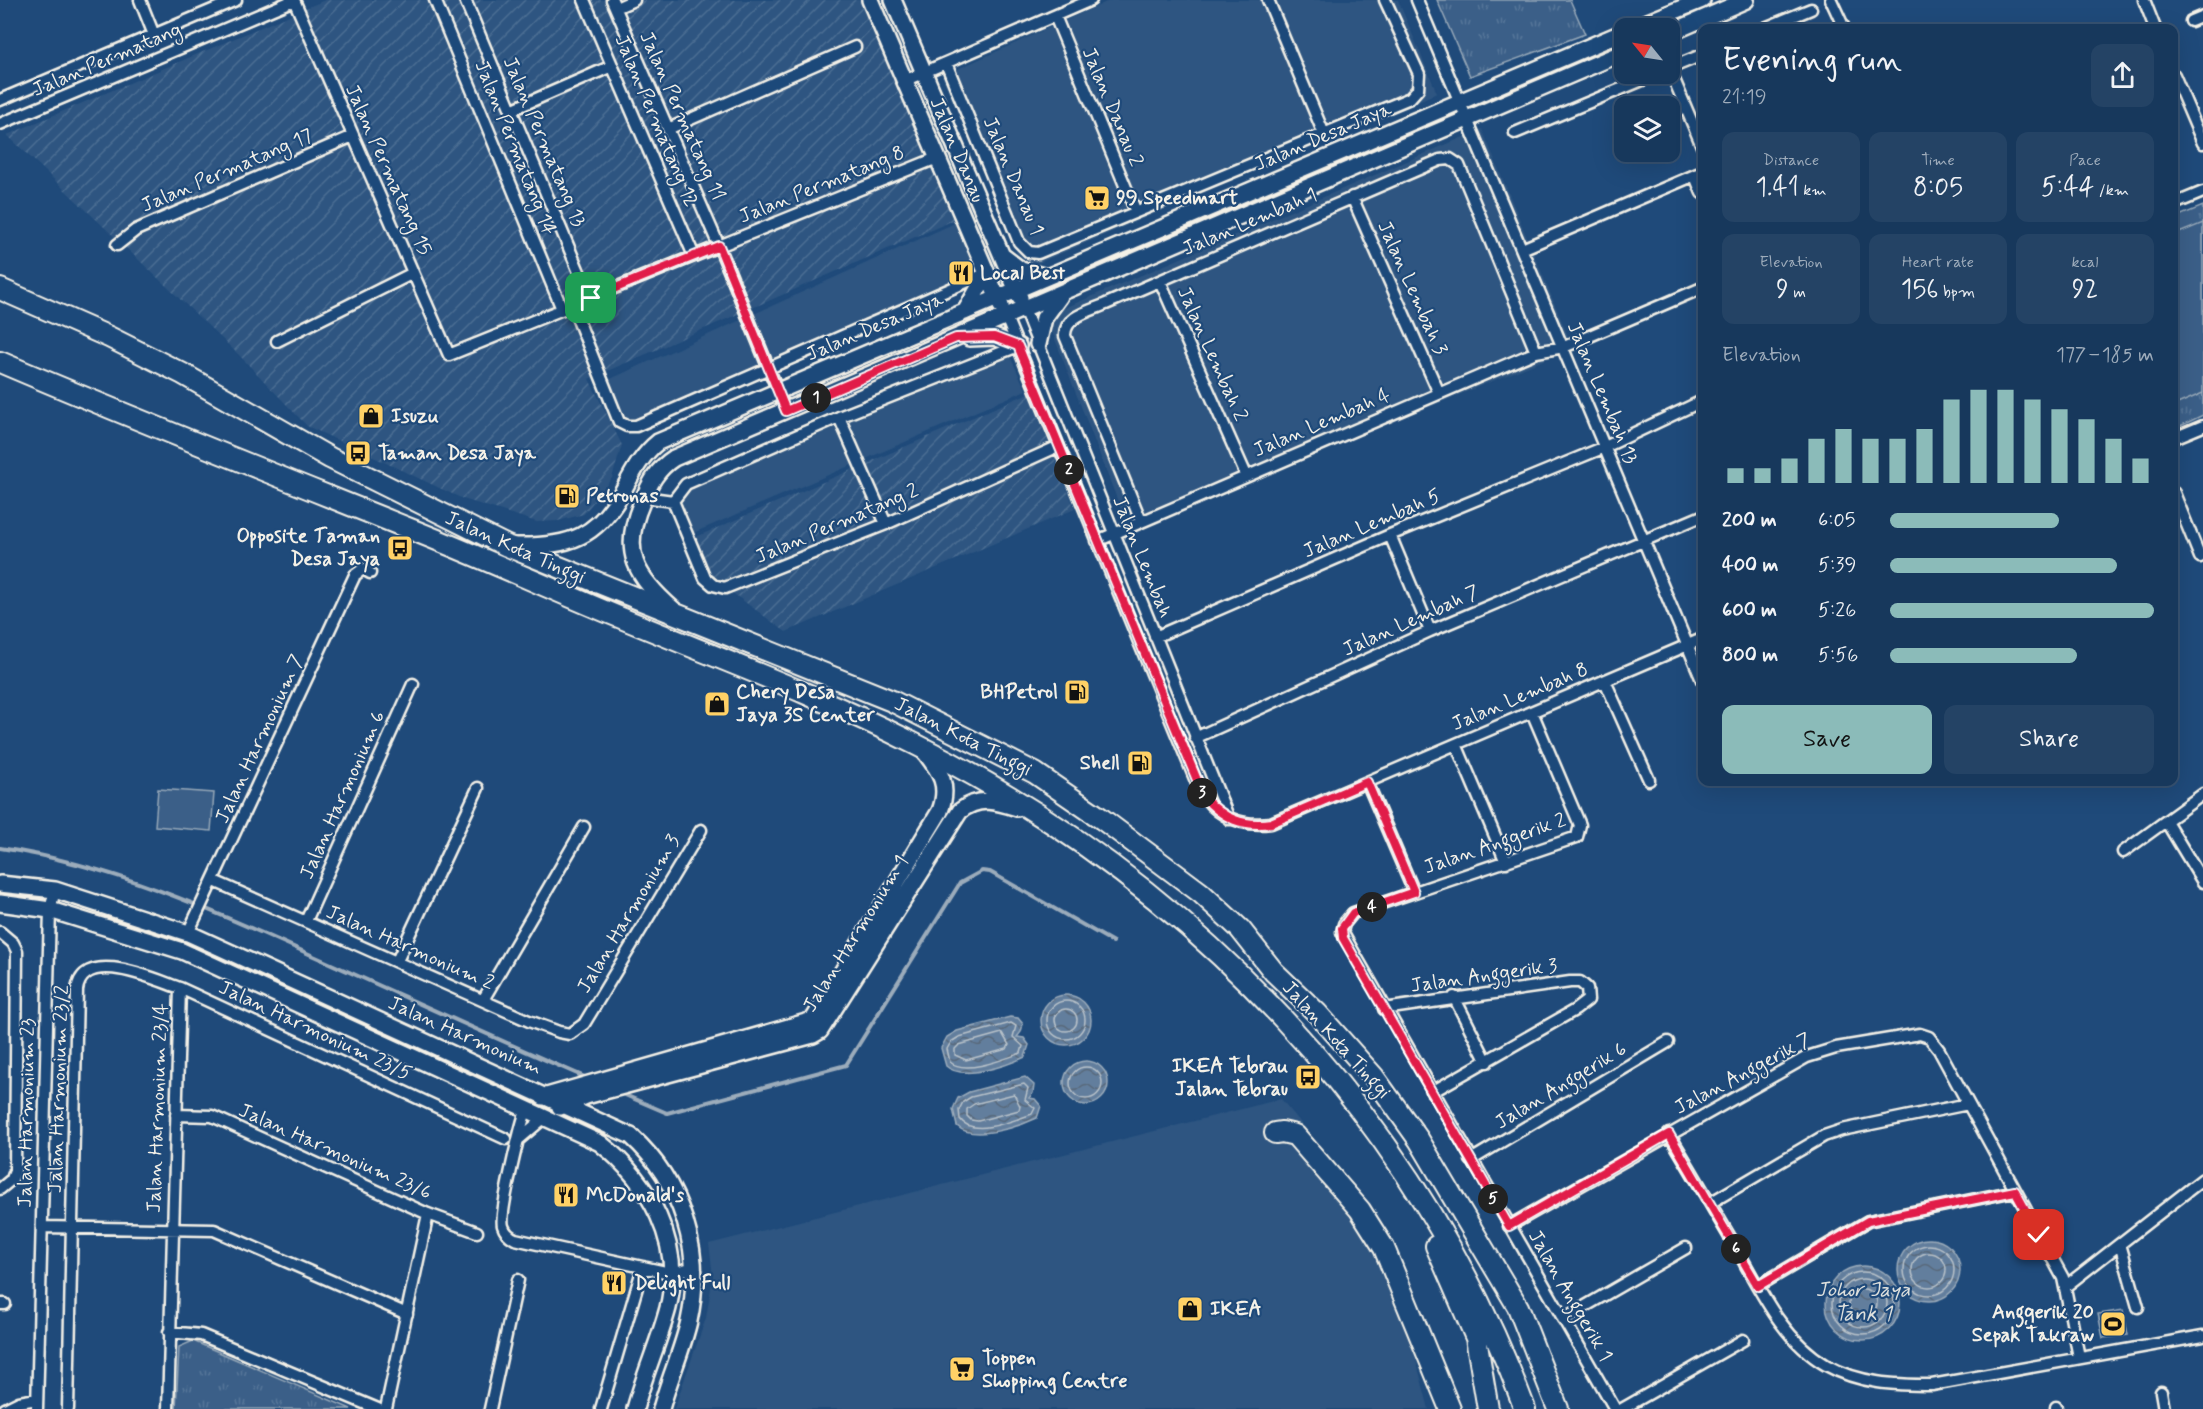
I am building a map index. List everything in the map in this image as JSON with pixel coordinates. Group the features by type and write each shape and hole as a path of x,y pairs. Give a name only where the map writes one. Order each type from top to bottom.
{"highway":[{"name":"Jalan Kota Tinggi","path":"0,289 109,337 183,374 330,458 507,546 892,701 1035,773 1201,893 1240,930 1274,972 1317,1013 1374,1077 1419,1140 1518,1307 1558,1409"},
{"name":"Jalan Kota Tinggi","path":"0,362 227,457 413,530 761,676 920,746 1043,817 1118,869 1172,911 1255,988 1361,1108 1418,1192 1476,1295 1512,1372 1525,1409"},
{"path":"1275,1133 1295,1135 1370,1224 1404,1294 1450,1409"},
{"path":"1418,1192 1428,1228 1476,1338 1488,1409"},
{"path":"1518,1307 1547,1356 1571,1409"}],"main road":[{"name":"Jalan Danau","path":"870,0 1006,317"},
{"name":"Jalan Danau","path":"893,0 1024,309"},
{"path":"1658,18 1702,0"},
{"path":"1680,29 1746,0"},
{"name":"Jalan Desa Jaya","path":"507,546 557,545 579,537 611,511 635,467 649,449 658,442 1614,36"},
{"name":"Jalan Desa Jaya","path":"686,620 646,583 633,560 632,534 644,497 658,471 674,458 1614,56"},
{"path":"1002,255 1021,270 1046,277"},
{"path":"965,312 987,273"},
{"path":"1038,344 1044,318 1050,307 1064,292"},
{"path":"956,338 994,337 1018,346"},
{"name":"Jalan Harmonium 1","path":"545,1118 564,1104 603,1085 813,1020 943,803 946,788 943,776 920,746"},
{"name":"Jalan Harmonium 1","path":"527,1108 545,1095 583,1084 622,1087 813,1035 820,1031 960,811 972,803 987,800 1043,817"},
{"name":"Jalan Harmonium","path":"0,884 55,890 188,933 631,1136 654,1159 667,1178 688,1228 695,1267 689,1323 661,1409"},
{"name":"Jalan Harmonium","path":"0,903 50,910 182,951 600,1143 634,1174 659,1218 669,1252 668,1307 635,1409"}],"street":[{"path":"140,0 154,35"},
{"name":"Jalan Permatang","path":"0,100 236,0"},
{"name":"Jalan Permatang","path":"0,124 294,0"},
{"name":"Jalan Permatang 15","path":"294,0 449,355"},
{"name":"Jalan Permatang 14","path":"435,0 567,307 623,424 636,426 769,369"},
{"name":"Jalan Permatang 13","path":"465,0 591,298"},
{"name":"Jalan Permatang 12","path":"584,0 694,256"},
{"path":"614,4 634,0"},
{"path":"904,81 1091,0"},
{"path":"1268,0 1324,134"},
{"name":"Jalan Danau 1","path":"946,63 1024,249 1038,253 1404,101 1418,89 1419,74 1385,0"},
{"name":"Jalan Lembah 13","path":"1417,0 1698,670"},
{"path":"1832,0 1842,24"},
{"path":"2144,0 2153,24"},
{"name":"Jalan Permatang 11","path":"614,4 719,246 786,411"},
{"path":"1775,24 1811,9"},
{"path":"2191,21 2203,15"},
{"name":"Jalan Danau 2","path":"1054,16 1136,212"},
{"path":"668,129 855,47"},
{"path":"1680,65 1698,57"},
{"path":"511,110 612,66"},
{"path":"1515,133 1633,84"},
{"path":"1676,84 1698,136"},
{"path":"2178,91 2203,143"},
{"name":"Jalan Permatang 17","path":"117,245 136,230 353,136"},
{"name":"Jalan Permatang 8","path":"449,355 938,158"},
{"name":"Jalan Lembah 1","path":"1141,521 1065,331 1074,318 1352,197 1440,160 1450,159 1459,165 1536,352"},
{"path":"1522,249 1698,174"},
{"path":"2178,202 2203,192"},
{"name":"Jalan Lembah 3","path":"1352,197 1439,393"},
{"path":"277,341 413,273"},
{"path":"769,369 987,273"},
{"name":"Jalan Lembah 2","path":"1160,281 1246,475"},
{"name":"Jalan Lembah 4","path":"1097,541 1536,352 1564,347 1698,290"},
{"name":"Jalan Lembah","path":"1024,309 1229,819"},
{"name":"Jalan Lembah","path":"1006,317 1200,791 1220,813 1229,819"},
{"path":"644,497 673,501 686,484 839,417 1018,346"},
{"name":"Jalan Lembah 5","path":"1155,637 1390,535 1605,447 1698,403"},
{"path":"839,417 886,524"},
{"path":"2178,436 2203,426"},
{"name":"Jalan Permatang 2","path":"673,501 705,578 719,588 764,574 886,524 1059,446"},
{"path":"2178,503 2200,557"},
{"name":"Jalan Lembah 7","path":"1195,738 1430,631 1698,518"},
{"path":"1390,535 1430,631"},
{"name":"Jalan Harmonium 7","path":"188,933 355,574 363,569 369,573"},
{"name":"Jalan Lembah 8","path":"1367,782 1698,641"},
{"path":"1605,681 1649,780"},
{"name":"Jalan Harmonium 6","path":"306,921 413,684"},
{"name":"Jalan Anggerik 2","path":"1414,892 1574,839 1580,834 1580,825 1532,712"},
{"path":"1456,744 1506,862"},
{"path":"1229,819 1247,824 1271,823 1367,782 1414,892"},
{"path":"397,962 478,789"},
{"path":"2122,852 2203,794"},
{"path":"2166,821 2203,882"},
{"path":"483,1000 584,827"},
{"name":"Jalan Harmonium 3","path":"587,1018 701,830"},
{"name":"Jalan Harmonium 2","path":"214,880 483,1000 565,1034 576,1032 587,1018"},
{"name":"Jalan Harmonium 23","path":"37,1404 50,910 55,890"},
{"name":"Jalan Anggerik 1","path":"1414,892 1353,913 1342,928 1343,938 1615,1409"},
{"path":"0,932 13,943 17,951 17,963 15,1171 12,1179 0,1189"},
{"name":"Jalan Harmonium 23/5","path":"105,967 180,988 506,1139"},
{"name":"Jalan Harmonium 23/2","path":"68,1409 77,990 83,975 105,967"},
{"name":"Jalan Anggerik 3","path":"1384,1009 1570,982 1580,982 1587,988 1588,1000 1575,1011 1487,1062"},
{"name":"Jalan Harmonium 23/4","path":"168,1409 168,1332 180,988"},
{"path":"1432,1092 1487,1062 1454,998"},
{"name":"Jalan Anggerik 7","path":"1509,1226 1807,1057 1836,1048 1920,1034 1929,1037 1939,1050 1968,1104"},
{"name":"Jalan Anggerik 6","path":"1471,1160 1668,1042"},
{"path":"1710,1203 1824,1136 1842,1130 1968,1104 2066,1286 2079,1357"},
{"path":"527,1108 518,1140 502,1222 505,1232 515,1239 670,1273 695,1267"},
{"name":"Jalan Harmonium 23/6","path":"176,1115 212,1116 428,1214 477,1232"},
{"path":"518,1140 545,1118"},
{"path":"1669,1134 1776,1317 1807,1351 1825,1365 1869,1382 1892,1385 1932,1385 2203,1336"},
{"path":"2066,1286 2203,1179"},
{"path":"1758,1286 1868,1221 2015,1191"},
{"path":"386,1409 428,1214"},
{"path":"42,1227 214,1230 406,1314"},
{"path":"2120,1244 2138,1307"},
{"path":"1563,1319 1686,1248"},
{"path":"601,1409 643,1267"},
{"path":"490,1409 518,1280"},
{"path":"168,1332 201,1335 378,1409"},
{"path":"1622,1409 1743,1340"},
{"path":"2161,1392 2164,1409"},
{"path":"5,1409 19,1402 37,1404"}],"shaded area":[{"path":"325,0 864,0 961,217 589,379 622,445 612,478 584,514 558,521 537,522 463,499 307,426 239,355 7,135"},
{"path":"1111,0 1398,0 1437,93 1034,265 1017,253 942,76"},
{"path":"1482,129 1573,348 1129,530 1046,316"},
{"path":"955,223 976,272 627,423 606,381"},
{"path":"1008,352 1026,390 691,534 678,495"},
{"path":"1029,393 1075,509 786,632 709,576 696,537"},
{"path":"1281,1099 1378,1216 1429,1409 674,1409 706,1318 713,1276 709,1244"}],"green space":[{"path":"1437,0 1570,0 1585,34 1470,76"},
{"path":"2203,206 2203,415 2178,427 2178,216"},
{"path":"2203,223 2203,393 2178,404 2178,233"},
{"path":"158,789 214,793 211,831 155,826"},
{"name":"Anggerik 20 Sepak Takraw","path":"2123,1310 2128,1335 2103,1338 2098,1314"},
{"path":"193,1341 351,1409 176,1409 179,1347"}],"water":[{"path":"1066,995 1080,999 1087,1006 1091,1020 1087,1034 1080,1041 1066,1045 1052,1041 1045,1034 1041,1020 1045,1006 1052,999"},
{"path":"1010,1017 1018,1018 1023,1024 1017,1037 1024,1038 1029,1045 1025,1057 996,1068 973,1072 953,1070 946,1066 941,1048 947,1037 957,1031"},
{"path":"1086,1061 1095,1062 1102,1067 1107,1074 1107,1092 1102,1099 1095,1104 1086,1105 1077,1104 1070,1099 1065,1092 1064,1083 1065,1074 1070,1067 1077,1062"},
{"path":"1025,1077 1034,1085 1033,1093 1029,1098 1035,1099 1041,1106 1037,1118 1008,1129 984,1133 964,1131 957,1126 953,1109 958,1098 969,1092"},
{"name":"Johor Jaya Tank 1","path":"1929,1239 1946,1244 1951,1248 1955,1253 1960,1270 1955,1287 1951,1292 1946,1296 1929,1301 1912,1296 1907,1292 1903,1287 1898,1270 1903,1253 1907,1248 1912,1244"},
{"name":"Johor Jaya Tank 1","path":"1863,1266 1884,1272 1894,1282 1900,1303 1894,1324 1884,1334 1863,1340 1842,1334 1832,1324 1826,1303 1832,1282 1842,1272"}],"waterway":[{"path":"0,848 80,865 158,890 272,937 587,1078"},
{"path":"618,1092 667,1113 846,1065 960,883 982,871 990,872 1113,942"}],"place":[{"name":"99 Speedmart","path":"1097,198"},
{"name":"Local Best","path":"961,273"},
{"name":"Isuzu","path":"371,416"},
{"name":"Taman Desa Jaya","path":"358,453"},
{"name":"Petronas","path":"567,496"},
{"name":"Opposite Taman Desa Jaya","path":"400,548"},
{"name":"BHPetrol","path":"1077,692"},
{"name":"Chery Desa Jaya 3S Center","path":"717,704"},
{"name":"Shell","path":"1140,763"},
{"name":"IKEA Tebrau Jalan Tebrau","path":"1308,1077"},
{"name":"McDonald's","path":"566,1195"},
{"name":"Delight Full","path":"614,1283"},
{"name":"IKEA","path":"1190,1309"},
{"name":"Anggerik 20 Sepak Takraw","path":"2113,1324"},
{"name":"Toppen Shopping Centre","path":"962,1369"}],"route":[{"path":"591,298 719,246 786,411 956,338 994,337 1018,346 1204,797 1229,819 1256,825 1271,823 1367,782 1414,892 1353,913 1342,928 1343,938 1509,1226 1669,1134 1758,1286 1868,1221 2015,1191 2039,1235"}]}
